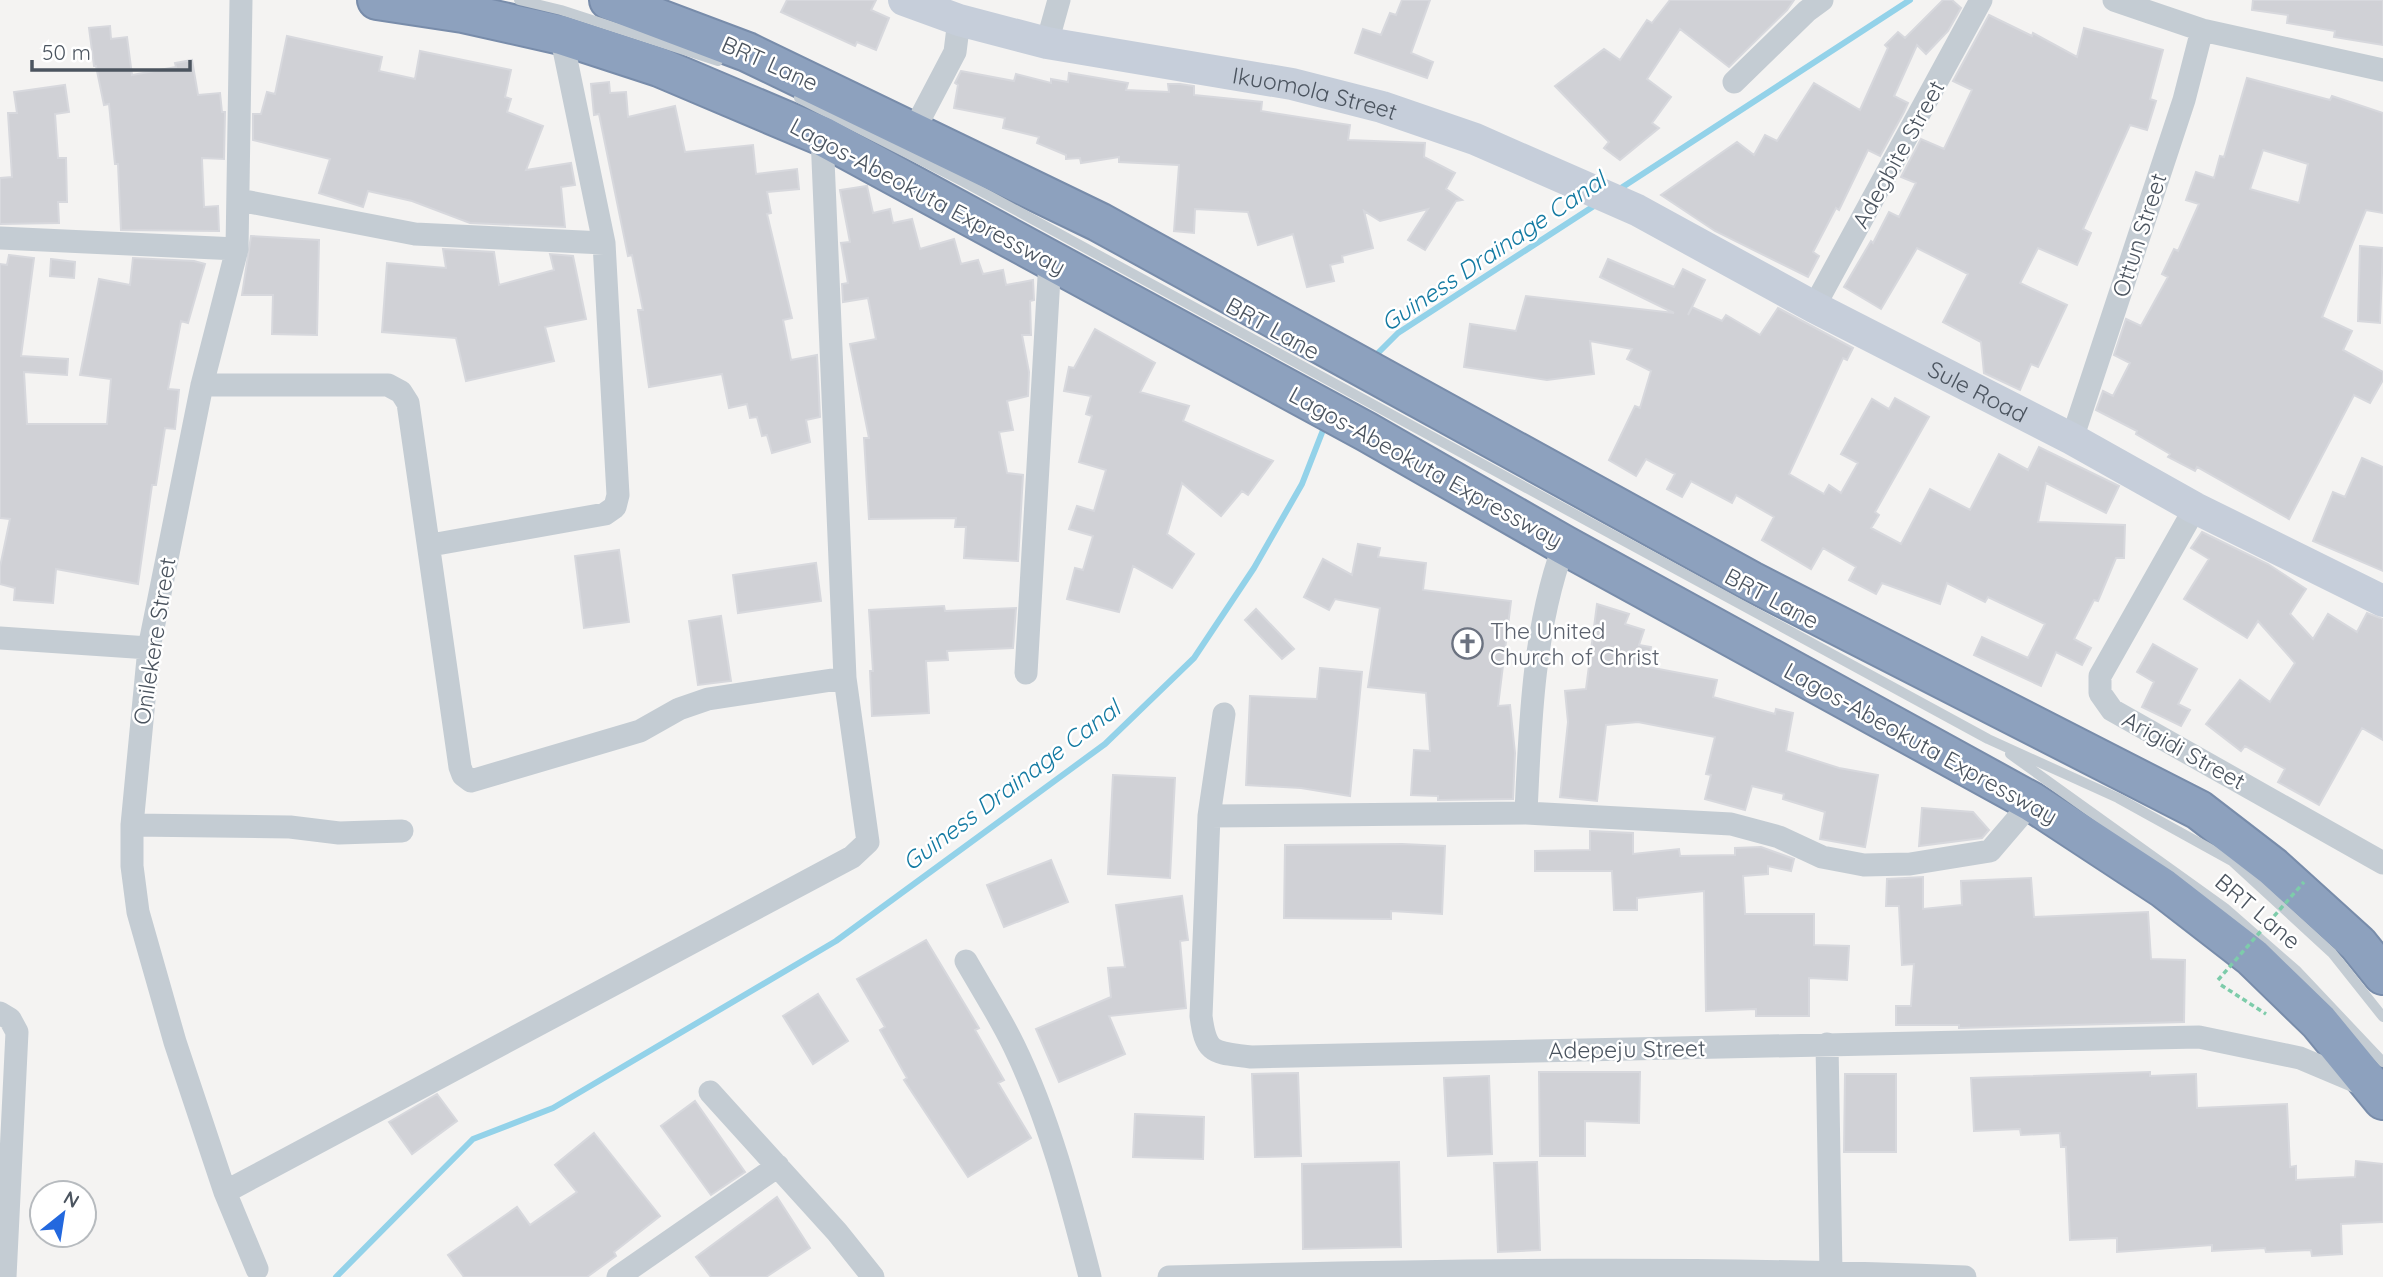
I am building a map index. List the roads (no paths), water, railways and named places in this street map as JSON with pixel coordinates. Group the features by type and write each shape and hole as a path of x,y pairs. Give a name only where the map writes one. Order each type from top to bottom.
{"highway":[{"name":"Lagos-Abeokuta Expressway","path":"377,0 463,13 561,35 659,67 822,136 1050,260 1306,369 1381,410 1751,581 2199,810 2273,867 2358,944 2383,975"},
{"name":"Lagos-Abeokuta Expressway","path":"609,0 747,52 1099,222 1306,369 1381,410 1564,545 2032,802 2163,888 2252,957 2381,1084"}],"street":[{"name":"Onilekere Street","path":"241,0 237,249 202,385 149,648 132,825 132,866 141,925 174,1042 225,1192 257,1269"},
{"name":"Ikuomola Street","path":"904,0 959,20 1047,43 1292,84 1382,107 1475,139 1570,182"},
{"path":"1047,43 1059,0"},
{"path":"1734,82 1807,11 1822,0"},
{"name":"Adegbite Street","path":"1814,307 1981,0"},
{"path":"2114,0 2203,30 2383,70"},
{"path":"914,132 955,52 959,20"},
{"name":"Ottun Street","path":"2072,439 2184,100 2203,30"},
{"path":"431,545 605,514 615,507 618,495 604,243 561,35"},
{"path":"225,1192 864,849 868,842 845,677 822,136"},
{"name":"Sule Road","path":"1570,182 1637,210 1814,307 2072,439 2195,508 2383,601"},
{"path":"239,200 415,234 604,243"},
{"path":"0,238 237,249"},
{"path":"1026,674 1050,260"},
{"path":"202,385 388,385 401,392 408,403 431,545 460,767 463,775 471,781 640,731 679,709 708,699 845,677"},
{"name":"Arigidi Street","path":"2195,508 2100,677 2100,693 2112,710 2383,863"},
{"path":"1526,813 1533,699 1548,601 1564,545"},
{"path":"0,638 149,648"},
{"name":"Adepeju Street","path":"1224,714 1209,816 1201,1016 1204,1040 1217,1053 1251,1058 2199,1037 2300,1058 2381,1084"},
{"path":"1209,816 1526,813 1731,824 1779,837 1822,857 1864,864 1910,864 1990,851 2032,802"},
{"path":"132,825 290,827 339,833 402,831"},
{"path":"966,961 1014,1047 1035,1097 1058,1164 1090,1277"},
{"path":"0,1013 10,1019 17,1032 5,1277"},
{"path":"1827,1044 1831,1272"},
{"path":"709,1092 778,1166 873,1277"},
{"path":"618,1277 778,1166"},
{"path":"1169,1277 1831,1272 1965,1277"}],"lane":[{"name":"BRT Lane","path":"519,0 561,10 727,64"},
{"name":"BRT Lane","path":"790,93 964,182 1306,369"},
{"name":"BRT Lane","path":"1381,410 1988,739 2118,798 2232,861 2332,953 2383,1017"},
{"name":"BRT Lane","path":"1988,739 2225,908 2296,970 2381,1084"}],"waterway":[{"name":"Guiness Drainage Canal","path":"1618,190 1910,0"},
{"name":"Guiness Drainage Canal","path":"1373,358 1398,333 1597,204"},
{"name":"Guiness Drainage Canal","path":"336,1277 473,1139 553,1108 836,941 1105,744 1194,658 1254,568 1302,484 1325,425"}],"place":[{"name":"The United Church of Christ","path":"1467,643"}]}
